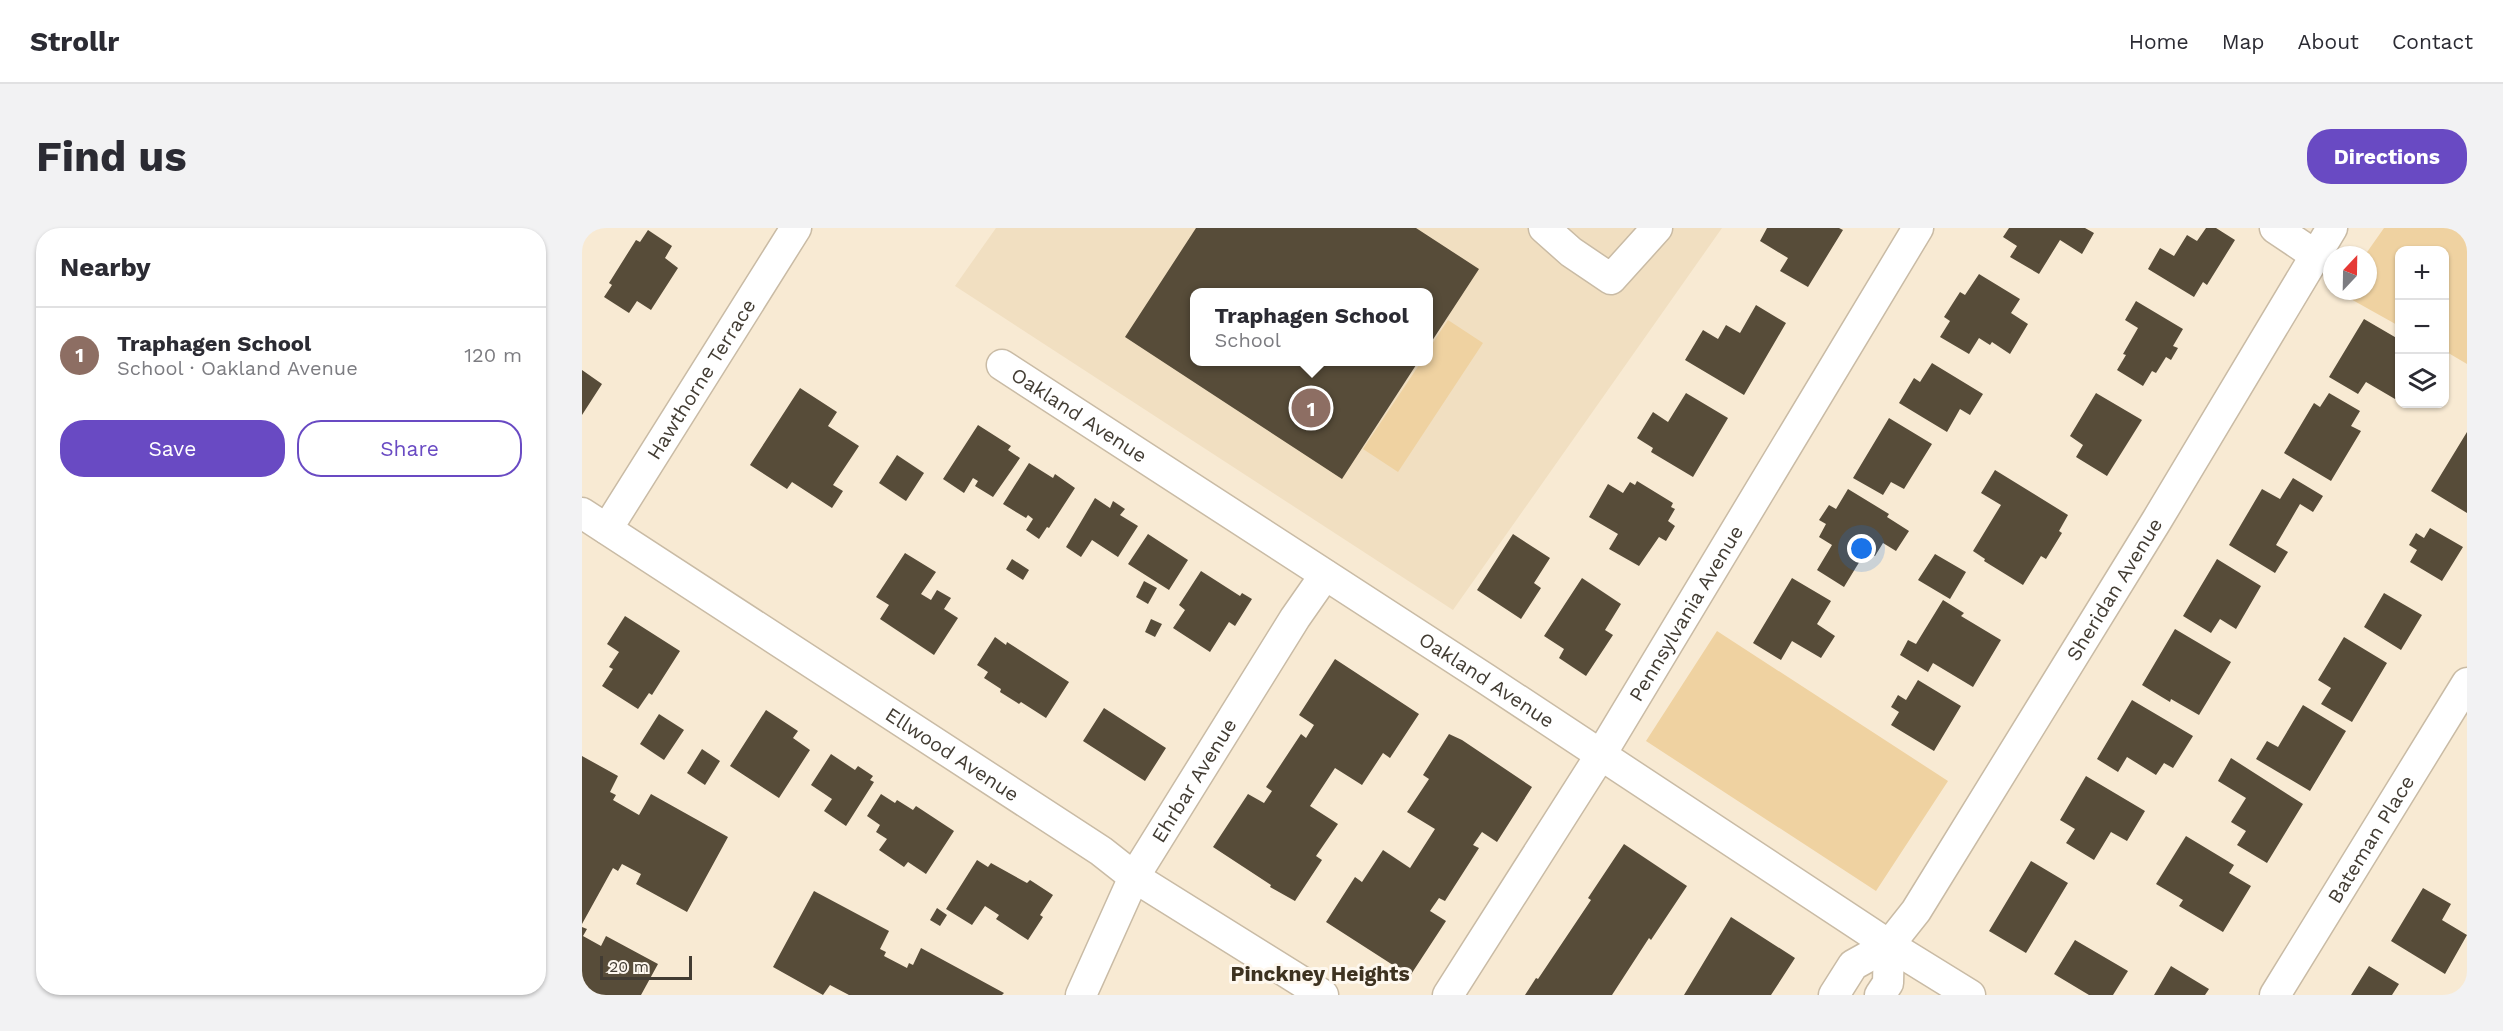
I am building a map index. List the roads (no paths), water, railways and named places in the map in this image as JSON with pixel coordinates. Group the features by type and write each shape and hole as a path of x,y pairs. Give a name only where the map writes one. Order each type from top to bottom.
{"street":[{"path":"1544,228 1572,252 1611,279 1657,228"},
{"name":"Pennsylvania Avenue","path":"1448,995 1600,756 1918,228"},
{"path":"2275,228 2315,255"},
{"name":"Sheridan Avenue","path":"1834,995 1853,965 1889,945 1916,911 2157,520 2332,228"},
{"name":"Hawthorne Terrace","path":"607,529 791,230"},
{"name":"Oakland Avenue","path":"1002,365 1889,945 1970,995"},
{"name":"Ellwood Avenue","path":"582,513 1101,851 1134,877 1323,995"},
{"name":"Ehrbar Avenue","path":"1081,995 1134,877 1294,618 1324,575"},
{"name":"Bateman Place","path":"2275,995 2467,683"},
{"path":"1880,995 1888,983 1889,945"}],"place":[{"name":"Traphagen School","path":"1311,408"}],"district":[{"name":"Pinckney Heights","path":"1320,974"}]}
